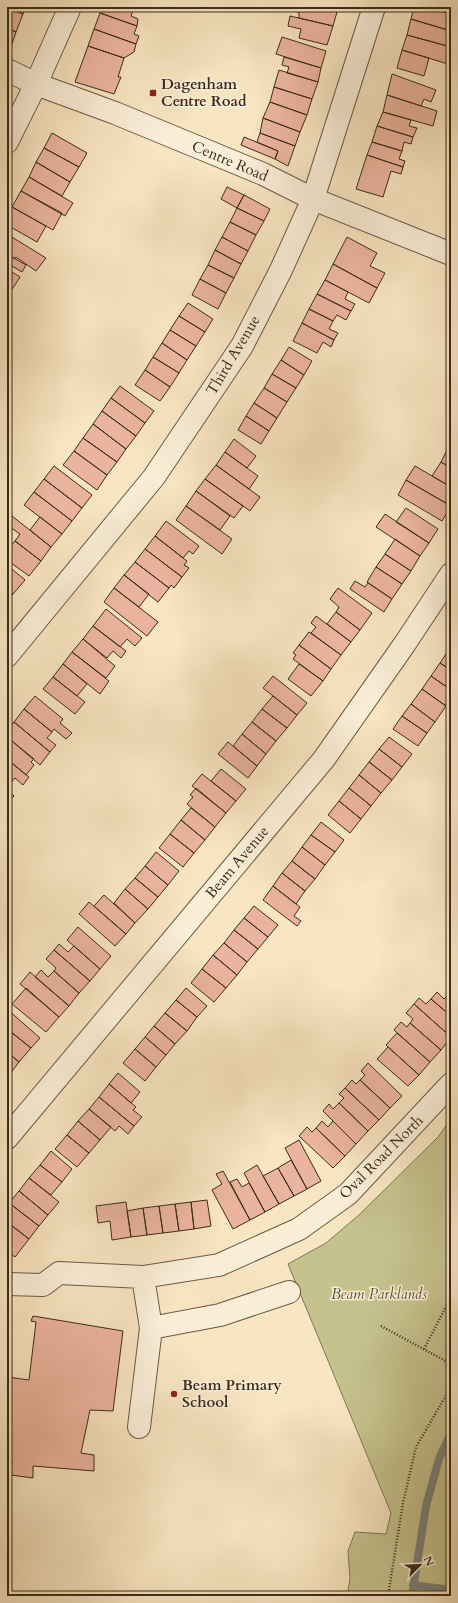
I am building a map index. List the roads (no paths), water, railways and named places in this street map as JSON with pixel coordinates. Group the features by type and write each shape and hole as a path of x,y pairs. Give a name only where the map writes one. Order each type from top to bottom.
{"street":[{"path":"7,142 36,84 70,7"},
{"name":"Third Avenue","path":"7,656 154,477 198,413 245,339 281,270 312,199 374,7"},
{"name":"Centre Road","path":"7,70 36,84 115,113 255,171 312,199 451,254"},
{"name":"Beam Avenue","path":"7,1138 324,759 404,645 451,574"},
{"name":"Oval Road North","path":"7,1284 43,1285 59,1273 143,1278 219,1265 299,1229 348,1194 451,1084"},
{"path":"139,1427 150,1328 143,1278"},
{"path":"150,1328 220,1315 289,1292"}],"waterway":[{"path":"412,1596 426,1506 439,1459 451,1433"},
{"path":"413,1585 451,1590"}],"place":[{"name":"Dagenham Centre Road","path":"153,93"},
{"name":"Beam Primary School","path":"174,1394"}],"park label":[{"name":"Beam Parklands","path":"379,1294"}]}
